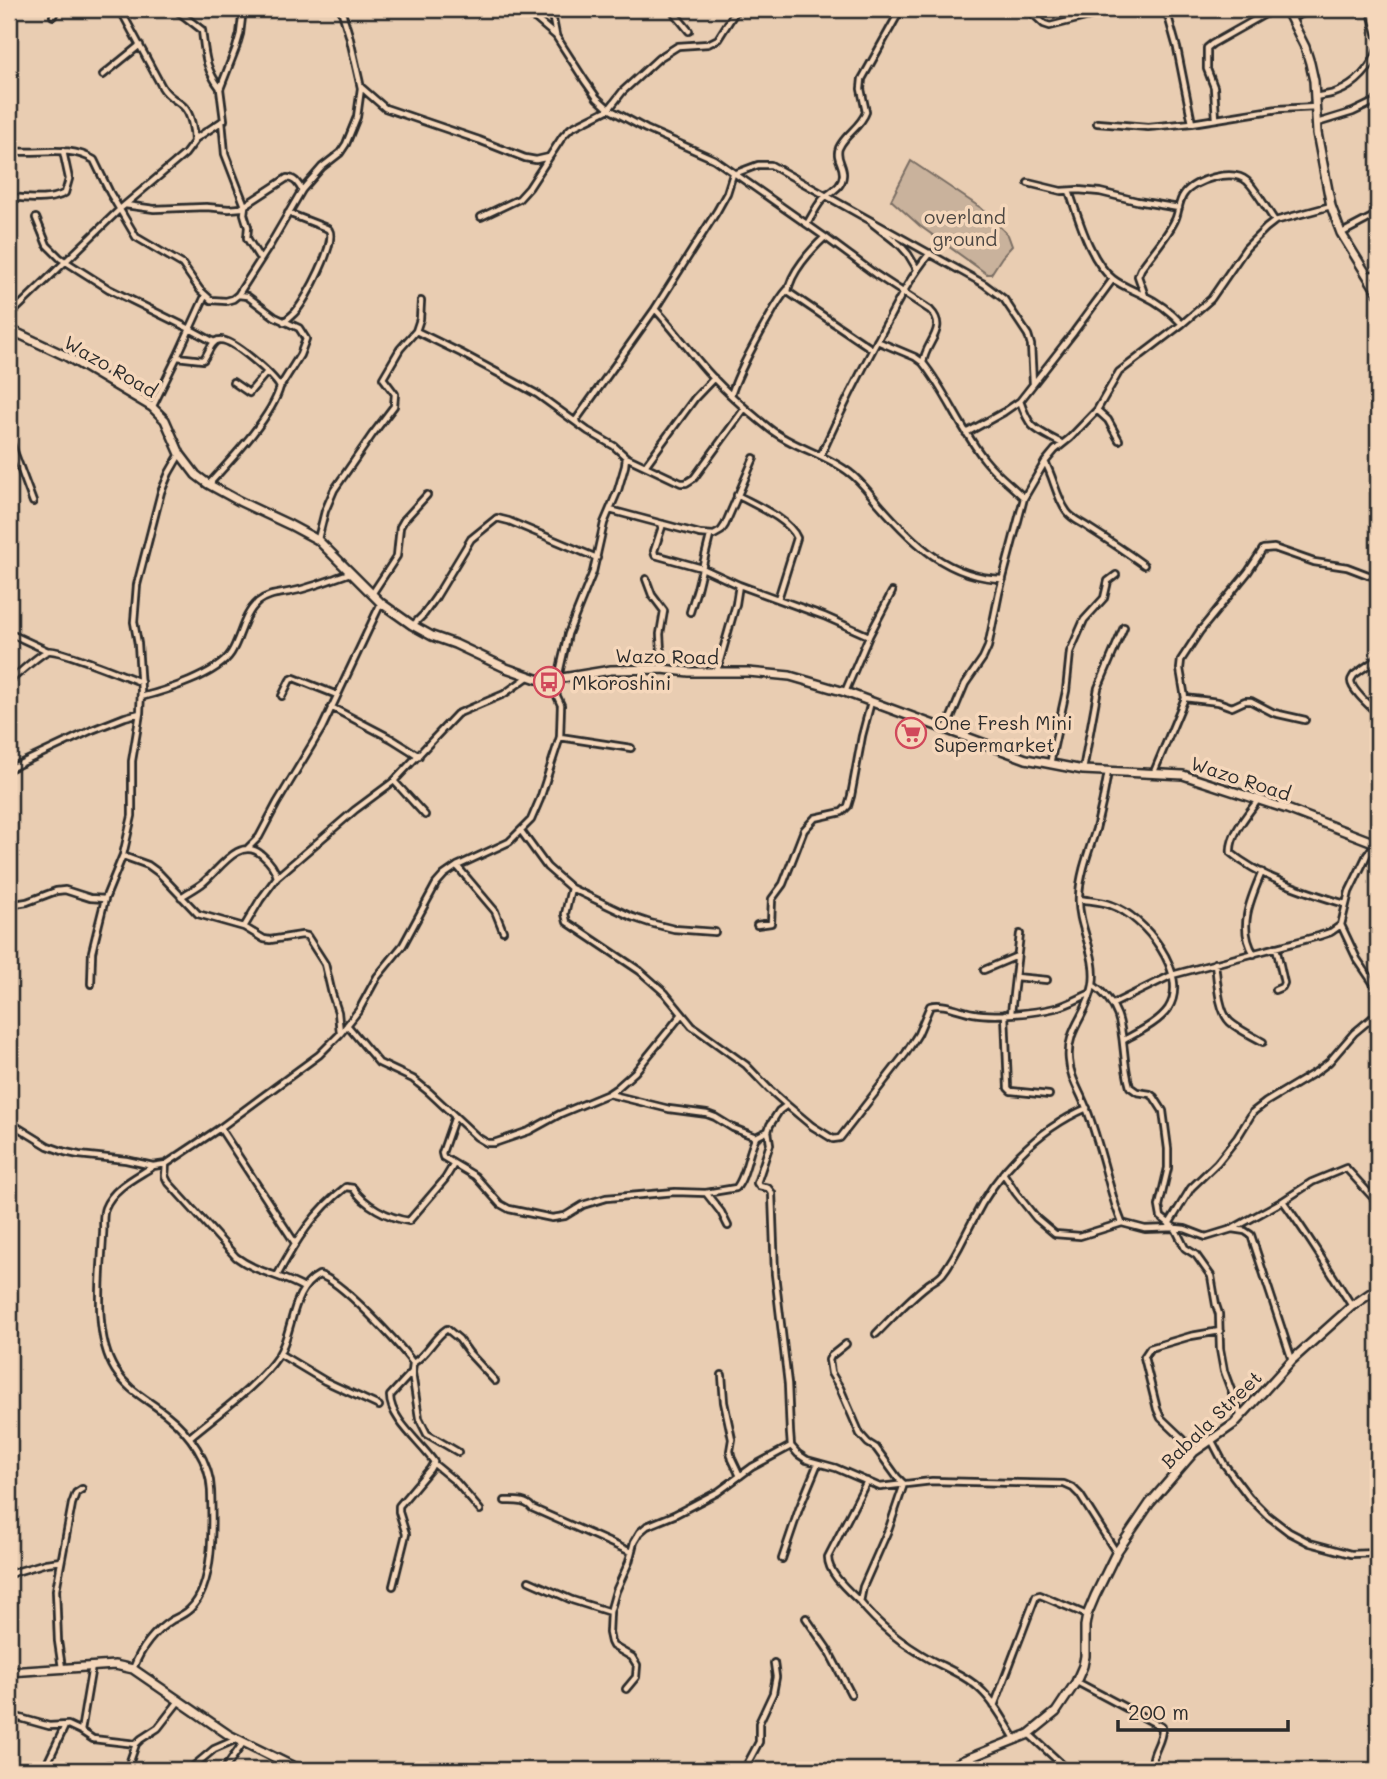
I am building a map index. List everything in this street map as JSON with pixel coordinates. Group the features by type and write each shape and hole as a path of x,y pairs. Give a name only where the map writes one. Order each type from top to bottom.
{"main road":[{"path":"1286,9 1310,63 1316,123 1331,206 1341,233 1378,293"},
{"name":"Wazo Road","path":"9,326 17,333 66,356 152,407 165,419 180,454 190,469 208,484 318,540 381,603 412,625 506,668 528,676 554,679 611,670 662,669 790,676 845,692 1026,759 1083,770 1183,775 1258,799 1377,843"},
{"name":"Babala Street","path":"944,1770 1029,1734 1056,1712 1083,1667 1087,1615 1116,1553 1150,1503 1194,1452 1241,1417 1292,1360 1352,1306 1378,1287"},
{"path":"9,1672 115,1665 132,1669 229,1735 291,1768 305,1770"}],"street":[{"path":"53,16 56,9"},
{"path":"120,9 163,88 185,108 195,139"},
{"path":"175,9 202,30 206,61 220,89 225,154 243,207 248,227 247,239 260,259"},
{"path":"238,295 302,190 321,167 340,153 357,117 361,88 341,9"},
{"path":"514,9 536,19 556,36 597,98 609,109 646,129 706,155 938,317 939,325 923,363"},
{"path":"551,9 556,36"},
{"path":"671,9 689,31"},
{"path":"481,217 520,199 571,128 609,109 659,58 678,46 708,44 718,39 737,9"},
{"path":"807,224 820,202 840,186 843,175 838,158 840,146 866,116 862,79 901,9"},
{"path":"1028,9 1044,24 1051,26 1117,9"},
{"path":"1166,9 1192,123"},
{"path":"1216,119 1214,87 1207,69 1207,48 1274,9"},
{"path":"1291,18 1314,9"},
{"path":"1370,9 1378,37"},
{"path":"211,13 243,10 236,48 220,89"},
{"path":"103,75 140,45"},
{"path":"1315,97 1338,92 1348,86 1374,62 1378,49"},
{"path":"361,88 385,108 525,158 536,160 549,157"},
{"path":"1316,123 1353,112 1378,100"},
{"path":"1097,123 1147,127 1192,123 1278,108 1316,107"},
{"path":"9,316 122,207 185,155 195,139 222,121"},
{"path":"9,197 46,198 59,197 65,193 69,179 63,150"},
{"path":"9,151 25,153 63,150 80,153 94,160 136,236 182,264 205,296 215,301 226,301 238,295 247,296 275,317 300,329 306,341 269,409 234,457 208,484"},
{"path":"733,174 769,164 984,284 1004,299 1028,335 1033,383"},
{"path":"576,420 655,309 717,211 733,174"},
{"path":"1144,296 1138,276 1141,269 1173,223 1180,200 1191,187 1217,176 1246,180 1275,221"},
{"path":"122,207 243,207 287,178 296,181 302,190"},
{"path":"1028,184 1048,189 1100,191 1179,208"},
{"path":"1069,191 1102,268 1127,288 1165,308 1182,324"},
{"path":"945,730 965,684 988,647 1024,498 1045,462 1097,410 1119,372 1211,299 1246,248 1275,221 1331,206"},
{"path":"284,322 295,313 307,296 318,274 330,234 324,227 288,213"},
{"path":"1341,233 1378,214"},
{"path":"863,215 900,245 917,269"},
{"path":"36,218 47,245 65,262 109,289 214,342"},
{"path":"731,395 777,302 808,254 825,237"},
{"path":"821,455 902,293 930,253"},
{"path":"1368,275 1378,274"},
{"path":"966,433 1020,401 1113,279"},
{"path":"243,286 247,296"},
{"path":"787,289 790,294 872,349"},
{"path":"152,407 205,296"},
{"path":"318,540 325,511 334,490 394,406 395,394 383,378 400,349 416,331 421,301"},
{"path":"655,309 714,379 745,408 773,431 834,461 853,475 909,537 940,562 962,573 986,579 1003,579"},
{"path":"416,331 519,383 614,446 626,457 681,483 690,482 745,408"},
{"path":"177,357 203,360 214,342 220,340 236,346 267,372 280,387"},
{"path":"877,341 923,363 942,388 966,433 986,461 1024,498"},
{"path":"233,382 248,393 267,372"},
{"path":"645,466 695,398 714,379"},
{"path":"1020,401 1027,420 1034,428 1061,444"},
{"path":"1097,410 1108,420 1119,440"},
{"path":"9,440 33,502"},
{"path":"91,984 92,952 105,899 123,855 132,816 132,761 141,697 134,622 137,585 161,492 180,454"},
{"path":"9,1122 48,1146 65,1152 153,1166 166,1164 319,1055 340,1034 359,1010 377,977 403,946 436,884 444,875 457,866 509,842 531,820 560,737 561,705 554,679 568,634 593,572 599,539 618,490 626,457"},
{"path":"610,510 710,536 717,534 730,515 754,458"},
{"path":"1045,462 1065,509 1072,518 1144,565"},
{"path":"372,594 397,556 400,527 427,495"},
{"path":"737,495 790,527 797,538 778,599"},
{"path":"412,625 440,592 471,539 497,518 597,558"},
{"path":"663,524 654,554 702,568 869,636"},
{"path":"690,612 710,536"},
{"path":"1154,772 1185,698 1181,660 1213,613 1248,572 1263,549 1273,548 1314,562 1347,567 1378,577"},
{"path":"141,697 193,680 224,662 231,654 241,627 252,609 264,598 351,573"},
{"path":"1050,765 1066,691 1070,652 1084,620 1101,602 1108,581 1116,575"},
{"path":"646,579 652,596 664,611 660,634 662,669"},
{"path":"716,672 739,585"},
{"path":"845,692 892,592"},
{"path":"181,897 203,883 232,855 248,848 259,837 322,728 381,603"},
{"path":"1083,770 1098,688 1124,627"},
{"path":"9,633 48,651 73,656 141,682"},
{"path":"9,680 48,651"},
{"path":"1378,658 1351,679 1356,691 1378,714"},
{"path":"244,927 277,877 355,810 394,781 457,714 504,694 528,676"},
{"path":"282,696 290,680 294,678 337,695"},
{"path":"1185,698 1218,702 1232,707 1251,701 1274,713 1305,720"},
{"path":"757,925 771,923 772,899 791,869 801,837 812,820 842,812 848,806 871,702"},
{"path":"331,707 419,756"},
{"path":"9,769 92,730 140,713"},
{"path":"560,737 631,748"},
{"path":"1108,771 1104,799 1085,864 1079,900 1092,956 1093,985 1088,1005 1074,1028 1068,1050 1073,1080 1087,1108 1122,1223"},
{"path":"394,781 425,815"},
{"path":"1258,799 1241,825 1230,850 1235,856 1262,872 1300,889 1345,904"},
{"path":"521,831 547,867 571,888 650,923 674,929 715,932"},
{"path":"1113,1004 1172,975 1331,932 1340,925 1358,872 1377,843"},
{"path":"248,848 257,850 277,877"},
{"path":"123,855 148,865 159,873 198,914 244,927 260,938 270,940 307,936 328,972 338,1012 340,1034"},
{"path":"457,866 495,911 503,931"},
{"path":"1254,954 1246,937 1246,917 1262,872"},
{"path":"571,888 565,914 567,922 640,971 665,993 692,1026 746,1065 768,1089 832,1139 838,1139 844,1133 906,1053 930,1006 938,1005 990,1015 1057,1007 1091,993"},
{"path":"9,905 65,890 90,898 105,899"},
{"path":"1079,900 1112,905 1128,914 1164,951 1172,975 1173,994 1170,1006 1163,1016 1124,1040"},
{"path":"1340,925 1357,959 1378,990"},
{"path":"1020,934 1008,1013 1008,1088 1011,1091 1049,1095"},
{"path":"1275,989 1282,987 1284,983 1276,947"},
{"path":"984,970 1017,956"},
{"path":"1215,963 1221,1004 1226,1017 1231,1023 1263,1042"},
{"path":"1015,977 1047,980"},
{"path":"1093,985 1113,1004 1120,1019 1130,1087 1137,1092 1150,1094 1163,1111 1168,1168 1159,1206 1163,1220 1175,1228 1185,1248 1196,1255 1211,1276 1219,1314 1224,1371 1241,1417"},
{"path":"1169,1224 1191,1188 1217,1163 1253,1112 1329,1062 1354,1033 1378,1013"},
{"path":"347,1025 379,1063 413,1079 481,1141 494,1143 529,1131 617,1088 635,1072 682,1014"},
{"path":"608,1094 669,1109 715,1116 733,1128 756,1137"},
{"path":"787,1105 774,1117 768,1131 770,1144 757,1183 771,1191 773,1200 775,1274 788,1384 791,1446 803,1457 880,1487 932,1481 1064,1484 1080,1495 1116,1553"},
{"path":"876,1334 942,1274 1003,1173 1047,1130 1087,1108"},
{"path":"455,1116 443,1157 475,1176 500,1204 509,1209 552,1218 565,1216 583,1205 606,1198 675,1192 706,1193 736,1188 756,1137 768,1131"},
{"path":"220,1128 295,1243"},
{"path":"166,1164 165,1177 168,1182 236,1257 247,1265 304,1287"},
{"path":"277,1276 295,1243 317,1213 346,1186 353,1188 358,1197 372,1206 409,1222 454,1164"},
{"path":"132,1669 148,1641 171,1621 187,1612 201,1595 210,1556 211,1490 206,1467 190,1437 166,1414 130,1389 108,1357 104,1339 101,1273 104,1209 115,1193 131,1179 153,1166"},
{"path":"1003,1173 1036,1218 1055,1234 1080,1236 1122,1223 1145,1229 1185,1229 1206,1237 1232,1229 1312,1182 1346,1168 1378,1203"},
{"path":"706,1193 728,1226"},
{"path":"1283,1201 1352,1306"},
{"path":"1158,1229 1163,1220"},
{"path":"1232,1229 1245,1231 1251,1236 1292,1360"},
{"path":"190,1437 253,1385 280,1354 304,1287 319,1275 329,1279 375,1320 413,1363 412,1373 392,1393 390,1399 408,1432 480,1510"},
{"path":"413,1363 448,1329 495,1381"},
{"path":"1194,1452 1161,1418 1144,1357 1150,1348 1220,1331"},
{"path":"846,1344 831,1356 831,1374 860,1434 876,1448 904,1484"},
{"path":"280,1354 326,1381 379,1406"},
{"path":"412,1373 419,1418 427,1434 458,1452"},
{"path":"722,1375 724,1402 732,1439 730,1451 740,1476"},
{"path":"1212,1441 1224,1464 1249,1497 1266,1515 1289,1532 1310,1543 1351,1554 1378,1553"},
{"path":"626,1689 636,1678 637,1665 632,1657 611,1642 610,1612 634,1542 640,1532 647,1526 674,1516 718,1492 752,1466 791,1446"},
{"path":"393,1586 406,1534 399,1506 434,1463"},
{"path":"782,1559 818,1463"},
{"path":"867,1481 828,1557 828,1564 848,1590 882,1625 905,1643 982,1690 1017,1740"},
{"path":"860,1602 863,1587 889,1528 904,1484"},
{"path":"62,1669 56,1590 72,1504 76,1493 82,1489"},
{"path":"506,1501 529,1504 532,1508 631,1552"},
{"path":"9,1574 46,1563 61,1562"},
{"path":"529,1581 572,1600 610,1612"},
{"path":"994,1706 1036,1596 1040,1595 1087,1615"},
{"path":"806,1618 828,1650 851,1694"},
{"path":"744,1770 759,1742 759,1723 775,1686 774,1663"},
{"path":"81,1731 92,1666"},
{"path":"1076,1682 1162,1727 1163,1733 1152,1757 1154,1770"},
{"path":"88,1770 108,1765 127,1769 136,1744 158,1728 179,1701"},
{"path":"9,1717 49,1726 68,1725 93,1739 136,1744"},
{"path":"44,1770 65,1726"},
{"path":"1029,1734 1068,1770"},
{"path":"189,1770 214,1749 225,1743 241,1741"},
{"path":"224,1770 241,1741"}],"green space":[{"name":"overland ground","path":"911,161 981,208 1008,235 1012,246 991,274 987,274 920,226 891,200"}],"place":[{"name":"Mkoroshini","path":"549,682"},
{"name":"One Fresh Mini Supermarket","path":"911,733"}]}
